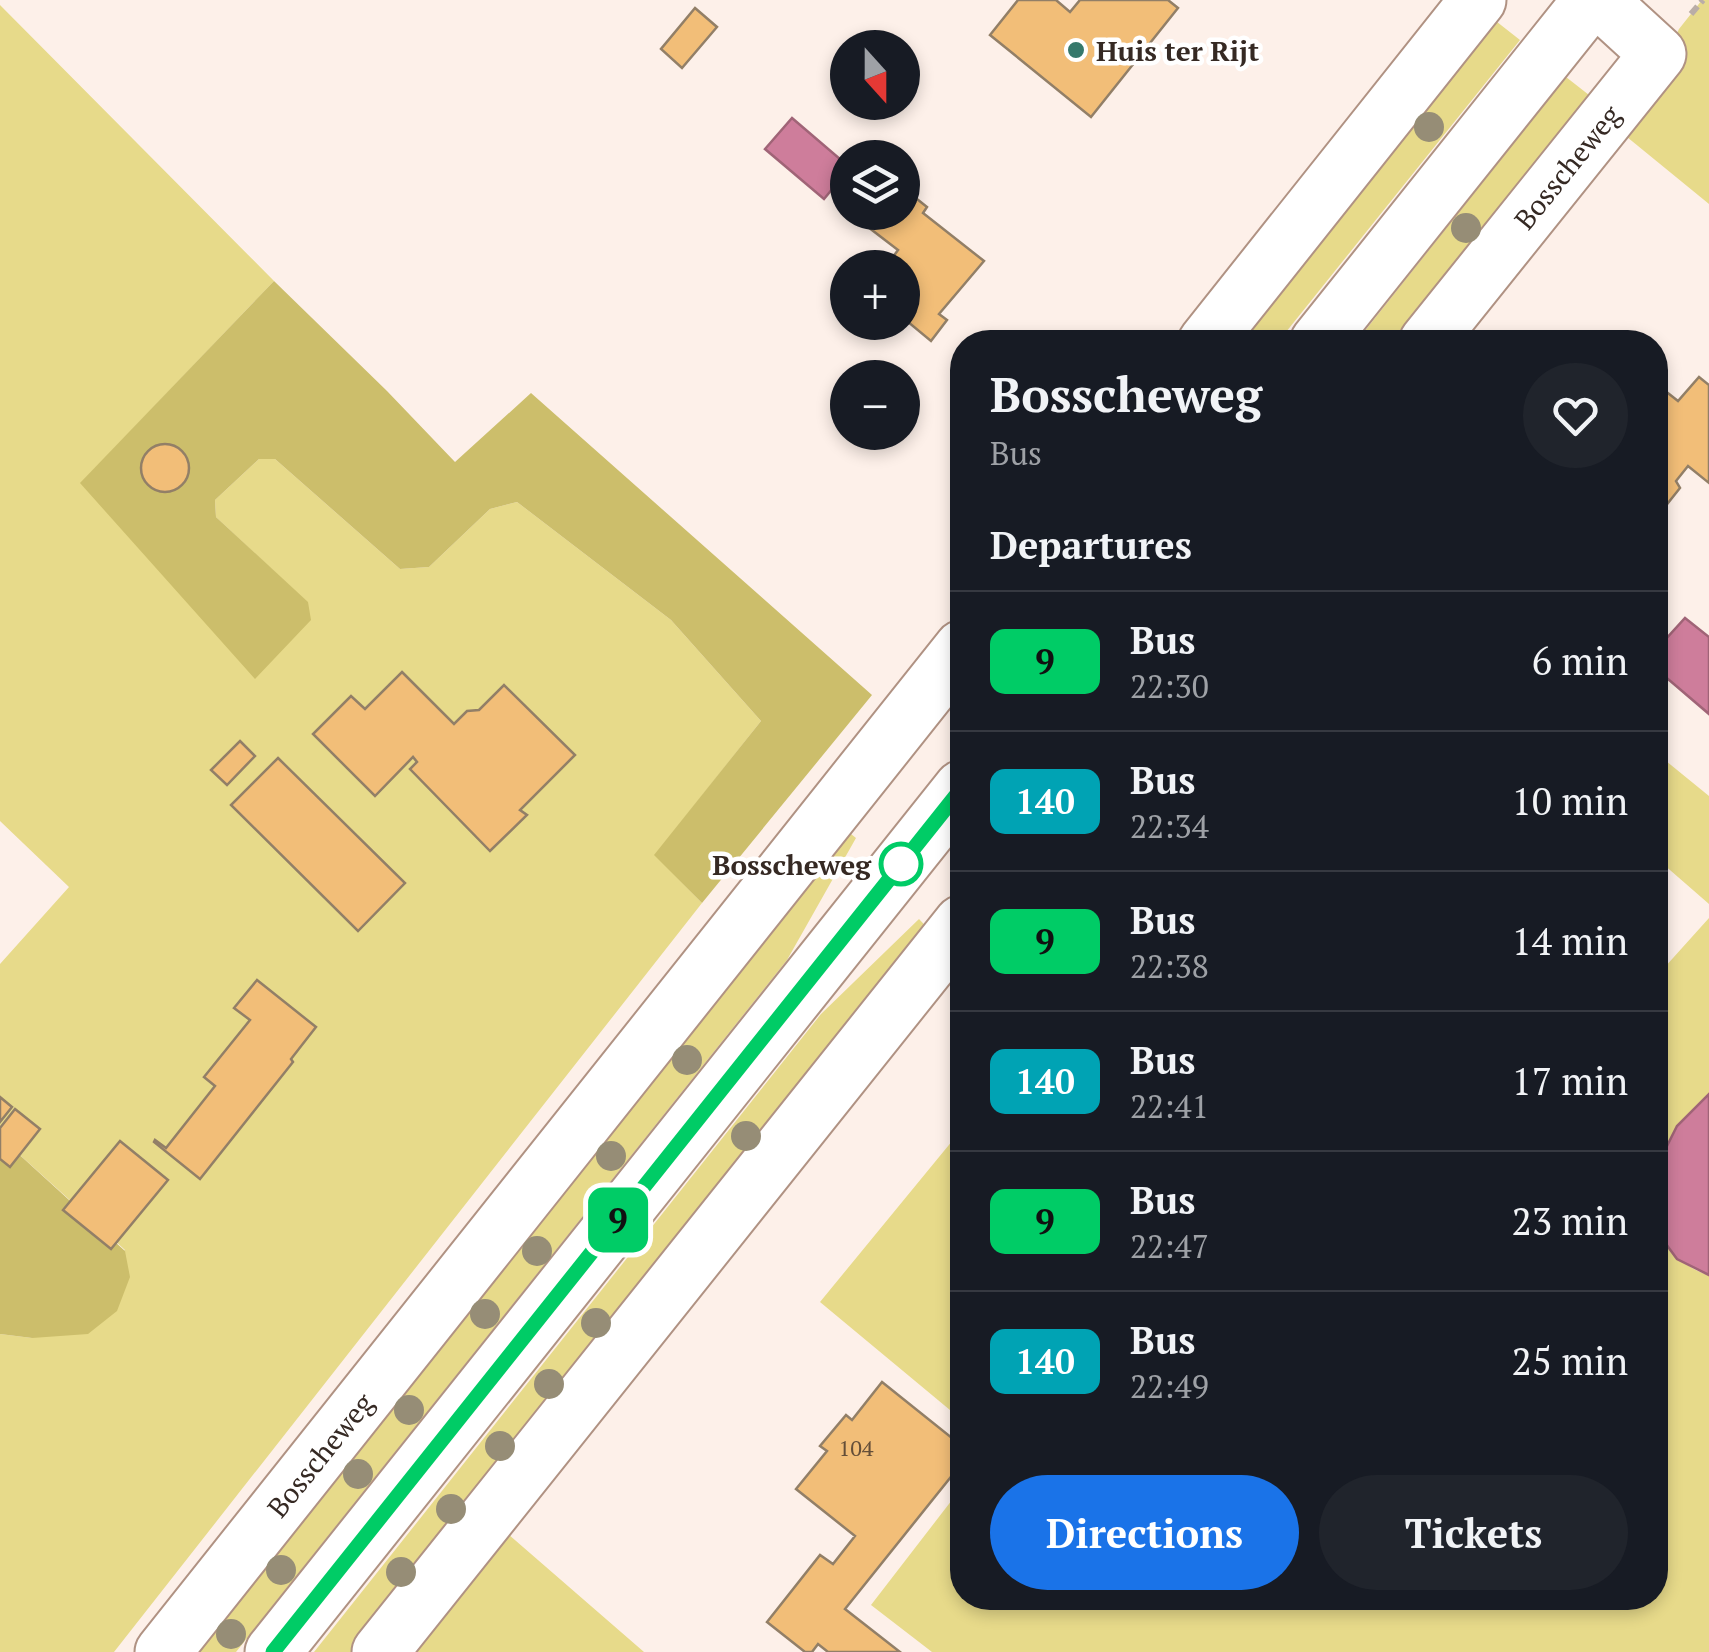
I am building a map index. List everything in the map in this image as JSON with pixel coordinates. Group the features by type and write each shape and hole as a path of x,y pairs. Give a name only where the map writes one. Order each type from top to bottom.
{"street":[{"path":"1216,330 1478,0"},
{"path":"1328,330 1591,0"},
{"name":"Bosscheweg","path":"1437,330 1658,54 1599,0"},
{"name":"Bosscheweg","path":"163,1652 950,663"},
{"path":"273,1652 950,803"},
{"path":"380,1652 950,938"}],"shaded area":[{"path":"1702,0 1709,0 1709,204 1627,137 1679,29"},
{"path":"0,5 274,281 81,483 308,603 216,517 215,500 259,459 275,459 400,569 429,567 490,509 517,502 671,620 761,721 655,855 702,903 114,1652 0,1652 0,1334 32,1338 125,1250 0,1137 0,964 69,887 0,821"},
{"path":"1492,18 1520,40 1288,330 1243,330"},
{"path":"1566,77 1589,95 1401,330 1366,330"},
{"path":"792,118 830,150 830,192 824,199 765,149"},
{"path":"274,281 455,462 531,393 872,695 702,903 654,855 761,721 671,620 517,502 490,509 429,567 400,569 275,459 259,459 215,500 216,517 308,602 311,620 255,679 80,483"},
{"path":"1685,618 1709,637 1709,714 1668,679 1668,637"},
{"path":"1668,763 1709,796 1709,904 1668,868"},
{"path":"836,822 856,838 787,960 236,1652 192,1652"},
{"path":"1709,918 1709,1094 1677,1126 1668,1146 1668,964"},
{"path":"919,919 939,940 360,1652 314,1652 821,1014"},
{"path":"1709,1094 1709,1275 1677,1259 1668,1247 1668,1144 1677,1126"},
{"path":"0,1137 125,1251 130,1277 117,1311 88,1334 32,1338 0,1334"},
{"path":"950,1144 950,1410 820,1302"},
{"path":"1668,1247 1693,1268 1709,1275 1709,1652 932,1652 871,1605 950,1503 950,1610 1668,1610"},
{"path":"508,1534 644,1652 416,1652"}],"building":[{"name":"Huis ter Rijt","path":"1018,0 1056,0 1070,12 1080,0 1168,0 1178,8 1091,117 990,35"},
{"path":"695,8 717,27 682,68 661,49"},
{"path":"920,201 927,207 923,213 984,261 939,314 947,320 931,341 920,332 920,250 898,250 872,230 920,230"},
{"path":"1699,377 1709,385 1709,483 1688,466 1676,481 1680,488 1668,503 1668,393 1678,401"},
{"path":"165,444 182,451 189,468 182,485 165,492 148,485 141,468 148,451"},
{"path":"402,672 454,724 467,711 479,710 504,685 575,755 520,810 527,815 490,851 410,769 417,762 413,757 375,796 313,734 351,696 365,709"},
{"path":"240,741 255,756 227,785 211,770"},
{"path":"278,758 405,883 358,931 231,805"},
{"path":"257,980 316,1027 200,1179 154,1142 166,1148 215,1086 204,1077 250,1020 234,1008"},
{"path":"0,1097 12,1107 0,1122"},
{"path":"15,1109 40,1129 10,1167 0,1159 0,1128"},
{"path":"120,1141 168,1180 111,1249 63,1210"},
{"path":"882,1382 950,1436 950,1478 845,1609 900,1652 828,1652 818,1644 812,1652 805,1652 767,1622 820,1555 833,1564 855,1536 796,1489 827,1451 820,1446 846,1415 852,1420"}],"bus line":[{"name":"9","path":"273,1652 950,803"}],"place":[{"name":"Huis ter Rijt","path":"1076,50"},
{"name":"Bosscheweg","path":"901,864"}]}
